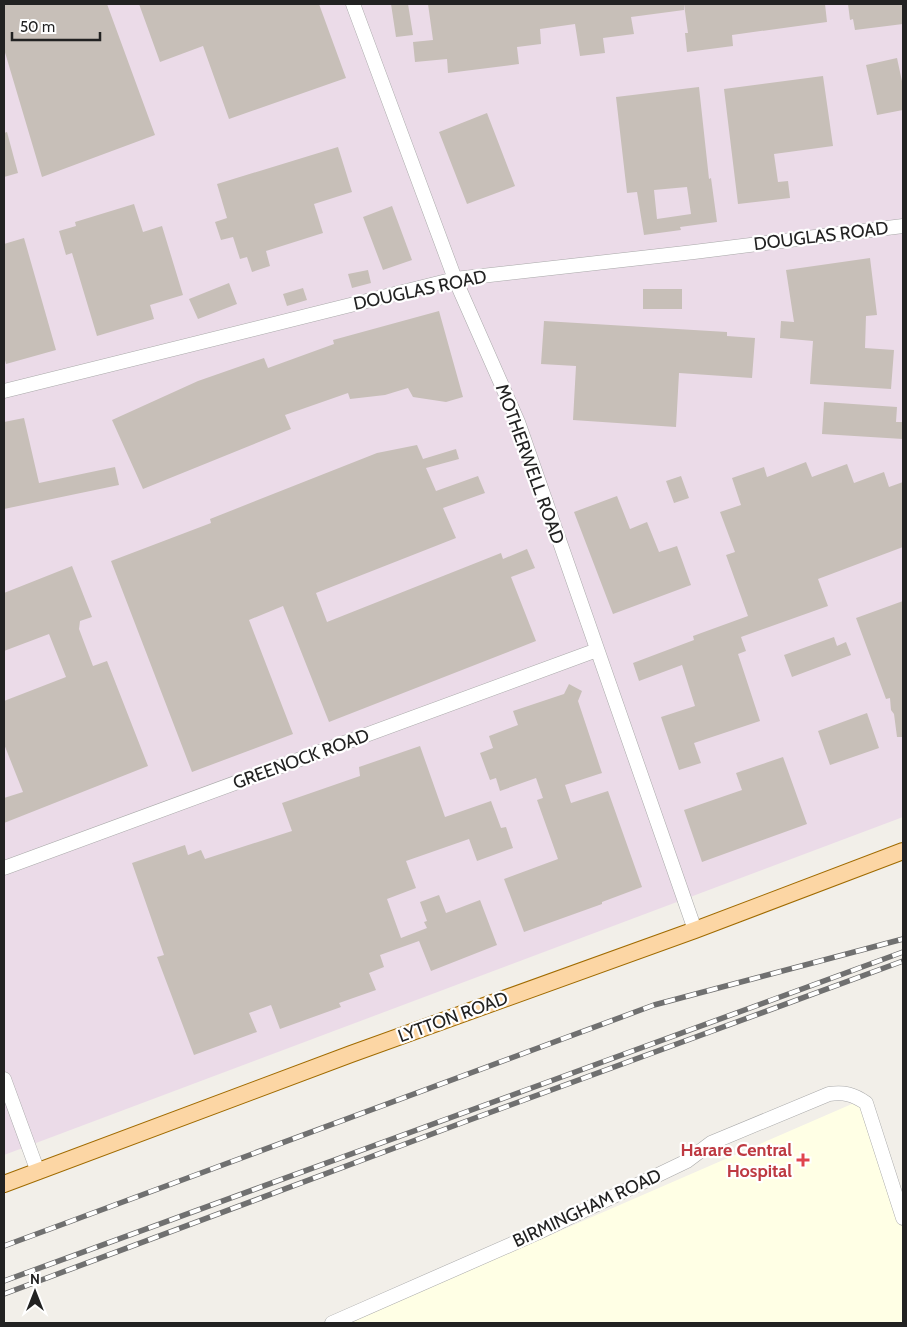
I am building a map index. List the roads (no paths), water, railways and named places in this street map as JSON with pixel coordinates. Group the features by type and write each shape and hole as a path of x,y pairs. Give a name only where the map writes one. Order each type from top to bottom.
{"main road":[{"name":"LYTTON ROAD","path":"4,1184 351,1054 695,930 903,851"}],"street":[{"name":"MOTHERWELL ROAD","path":"353,4 455,279 518,422 695,930"},
{"name":"DOUGLAS ROAD","path":"4,391 455,279 903,226"},
{"name":"GREENOCK ROAD","path":"4,868 597,650"},
{"path":"4,1079 38,1172"},
{"name":"BIRMINGHAM ROAD","path":"332,1323 546,1228 687,1161 711,1143 829,1094 853,1094 866,1102 903,1218"}],"railway":[{"path":"4,1246 654,1005 903,939"},
{"path":"4,1281 903,952"},
{"path":"4,1294 903,961"}],"place":[{"name":"Harare Central Hospital","path":"803,1160"}]}
